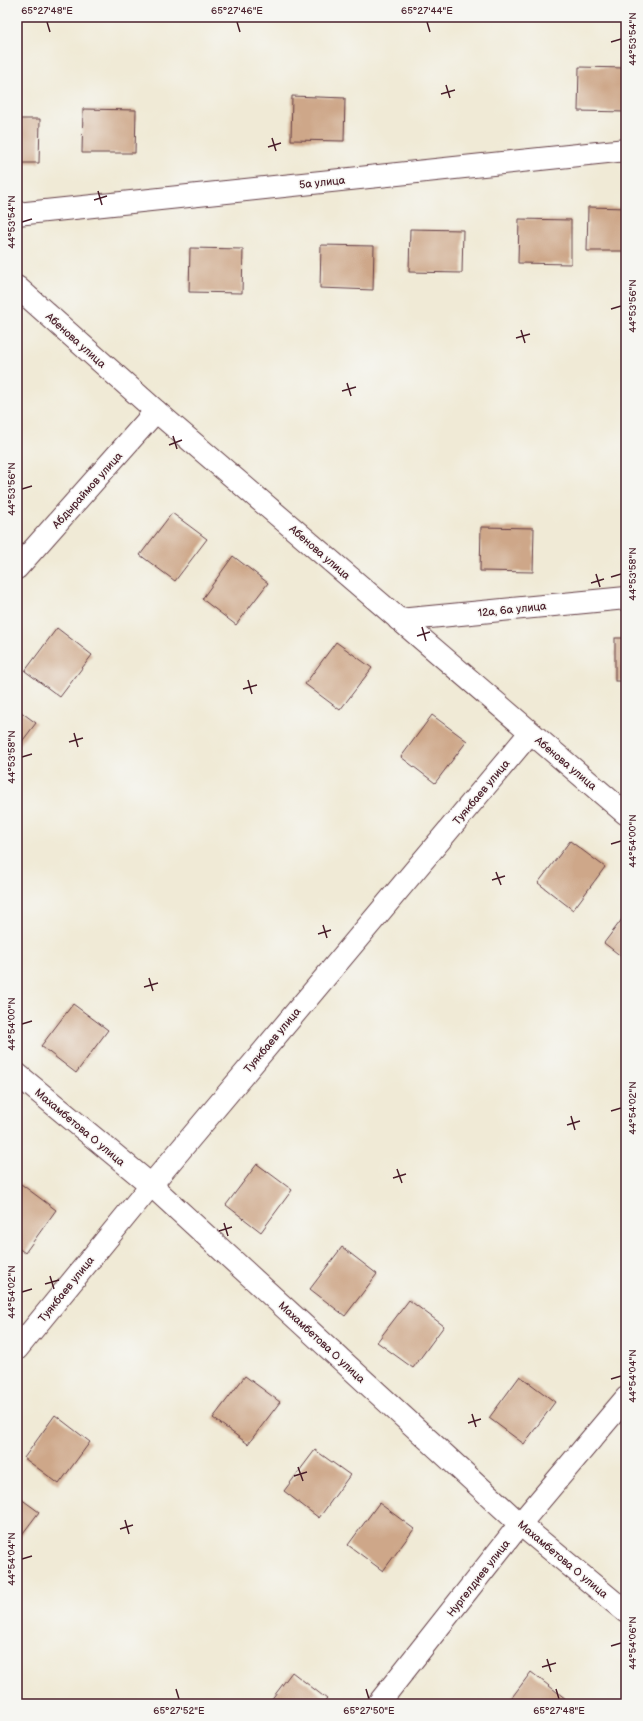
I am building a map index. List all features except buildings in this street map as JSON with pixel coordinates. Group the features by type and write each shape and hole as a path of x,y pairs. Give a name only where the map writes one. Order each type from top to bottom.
{"street":[{"name":"5а улица","path":"17,214 626,150"},
{"name":"Абенова улица","path":"17,287 156,411 626,814"},
{"name":"Абдыраймов улица","path":"17,568 156,411"},
{"name":"12а, 6а улица","path":"398,620 626,598"},
{"name":"Туякбаев улица","path":"17,1349 151,1185 530,733"},
{"name":"Махамбетова О улица","path":"17,1074 151,1185 520,1524 626,1612"},
{"name":"Нургелдиев улица","path":"378,1704 520,1524 626,1398"}]}
